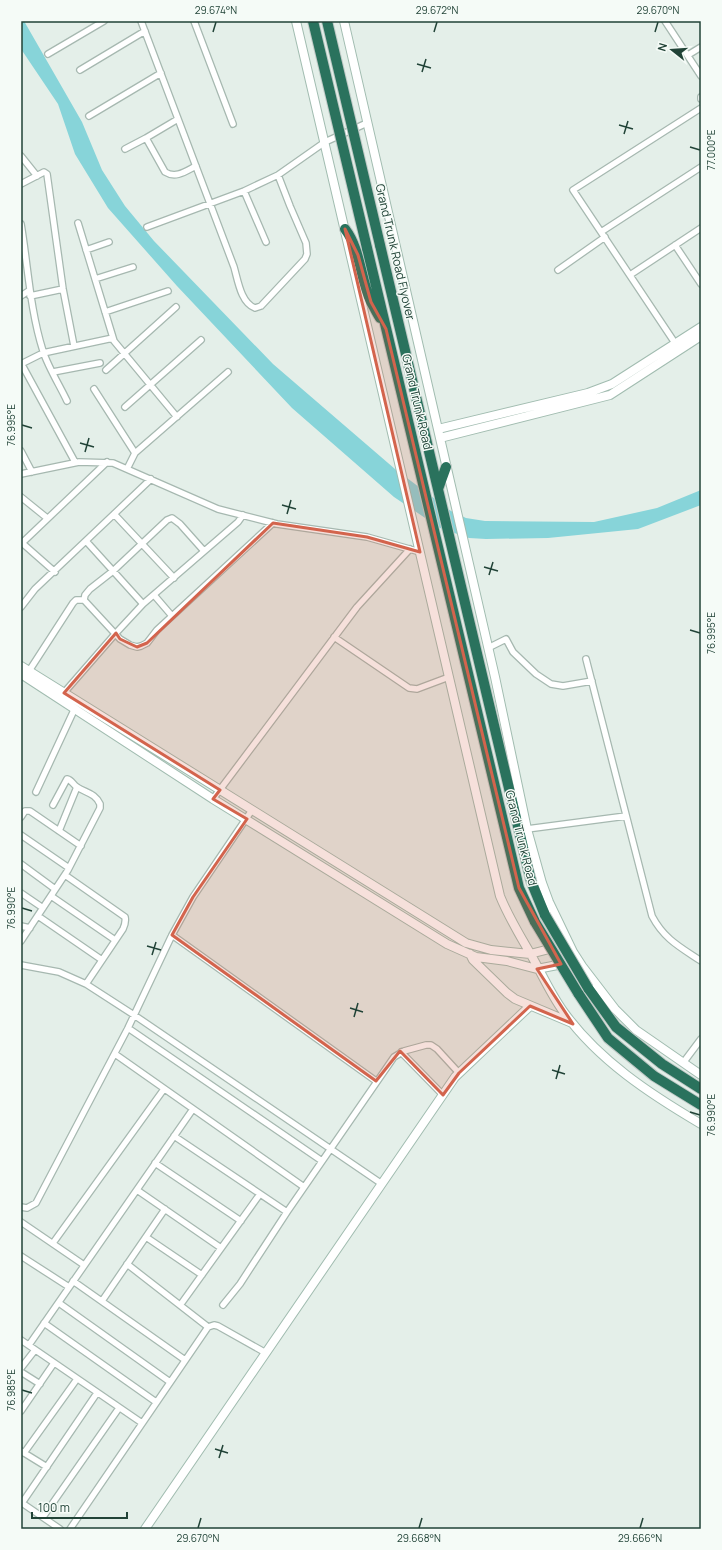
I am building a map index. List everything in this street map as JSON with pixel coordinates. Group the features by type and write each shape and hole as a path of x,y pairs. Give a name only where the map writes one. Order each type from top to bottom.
{"highway":[{"name":"Grand Trunk Road","path":"313,21 519,888 535,922 578,994 608,1038 654,1076 701,1105"},
{"name":"Grand Trunk Road Flyover","path":"327,21 451,544"},
{"path":"345,229 350,236 358,255 371,302 386,329"},
{"path":"438,489 446,467"},
{"name":"Grand Trunk Road","path":"451,544 531,881 545,915 588,988 616,1027 662,1064 701,1088"}],"street":[{"path":"48,54 104,21"},
{"path":"141,21 234,267 242,294 250,306 255,308 258,308 305,259 307,254 306,243 278,175"},
{"path":"194,21 233,124"},
{"path":"296,21 500,896 510,919 537,969 562,1010 588,1042 618,1068 671,1106 701,1124"},
{"path":"344,21 488,648 527,829 542,883 579,961 624,1020 701,1075"},
{"path":"665,21 701,76"},
{"path":"80,70 145,31"},
{"path":"688,56 701,46"},
{"path":"89,116 161,73"},
{"path":"675,343 574,190 701,108"},
{"path":"125,149 178,119"},
{"path":"147,227 244,191 278,175 325,142 367,123"},
{"path":"146,138 165,172 171,176 176,176 196,166"},
{"path":"21,156 37,176"},
{"path":"601,232 701,167"},
{"path":"21,184 44,172 47,174 63,289 74,346"},
{"path":"244,191 266,242"},
{"path":"78,223 113,338 177,417"},
{"path":"21,224 30,293 43,352 67,401"},
{"path":"630,275 700,230"},
{"path":"558,270 605,238"},
{"path":"86,250 109,242"},
{"path":"675,245 701,284"},
{"path":"95,279 133,267"},
{"path":"21,296 30,293 63,289"},
{"path":"105,312 168,291"},
{"path":"106,370 176,306"},
{"path":"438,429 588,393 612,384 701,327"},
{"path":"440,438 610,395 701,336"},
{"path":"75,462 21,364 43,352 113,338"},
{"path":"125,407 201,340"},
{"path":"52,372 100,363"},
{"path":"127,469 135,453 228,372"},
{"path":"94,389 135,453"},
{"path":"21,451 32,472"},
{"path":"21,474 75,462 113,463 218,509 273,523 367,537 420,552"},
{"path":"55,572 22,543 107,462"},
{"path":"21,607 35,589 55,572 151,479"},
{"path":"21,497 47,518"},
{"path":"114,514 174,578"},
{"path":"62,696 143,604 238,522 243,516"},
{"path":"84,600 85,595 90,589 113,571 167,520 172,518 180,524 204,551"},
{"path":"84,600 120,639 136,647 141,646 147,643 157,630 273,523"},
{"path":"86,541 143,604"},
{"path":"214,799 357,607 410,549"},
{"path":"154,595 172,616"},
{"path":"25,673 73,603 76,600 84,600"},
{"path":"334,637 409,688 417,689 449,677"},
{"path":"488,648 506,638 513,652 536,674 551,684 563,686 592,681"},
{"path":"586,659 652,916 657,927 664,936 701,960"},
{"path":"21,666 25,673 220,790 468,944 491,950 530,954 570,944"},
{"path":"62,696 75,708 214,799 447,944 470,956 507,961 537,969 579,961"},
{"path":"36,792 75,708"},
{"path":"21,941 26,927 38,916 65,875 100,808 100,804 93,795 77,787 70,779 67,779 53,805"},
{"path":"59,831 77,787"},
{"path":"21,1207 27,1208 36,1203 128,1028 172,935 194,897 252,810"},
{"path":"21,817 25,811 30,811 81,846"},
{"path":"527,829 626,816"},
{"path":"21,835 69,868"},
{"path":"21,864 56,889"},
{"path":"65,875 125,918 126,924 86,984"},
{"path":"372,898 379,889"},
{"path":"21,893 43,908"},
{"path":"51,896 115,940"},
{"path":"38,916 102,960"},
{"path":"21,922 26,927"},
{"path":"172,935 376,1081"},
{"path":"468,944 470,956 473,960 506,993 530,1006 573,1024"},
{"path":"21,965 59,972 86,984 382,1184"},
{"path":"145,1529 459,1073 530,1006"},
{"path":"128,1028 322,1161"},
{"path":"683,1063 701,1039"},
{"path":"223,1305 240,1284 250,1266 376,1081 397,1054 426,1045 431,1045 437,1049 459,1073"},
{"path":"401,1052 443,1095"},
{"path":"114,1054 304,1187"},
{"path":"53,1243 164,1088"},
{"path":"29,1346 193,1109"},
{"path":"174,1136 287,1212"},
{"path":"155,1163 240,1221"},
{"path":"137,1190 222,1248"},
{"path":"181,1304 260,1194"},
{"path":"102,1301 165,1209"},
{"path":"21,1222 84,1265"},
{"path":"146,1237 202,1275"},
{"path":"21,1256 69,1287"},
{"path":"127,1264 181,1304 208,1327"},
{"path":"73,1281 184,1360"},
{"path":"59,1302 170,1382"},
{"path":"44,1323 156,1402"},
{"path":"70,1529 184,1360 208,1327 214,1325 218,1326 266,1353"},
{"path":"21,1340 142,1423"},
{"path":"21,1368 35,1350"},
{"path":"21,1411 54,1363"},
{"path":"21,1372 40,1384"},
{"path":"47,1467 23,1452 77,1379"},
{"path":"60,1529 22,1503 98,1393"},
{"path":"43,1517 119,1408"}],"highlighted area":[{"path":"345,229 358,255 371,302 386,329 519,888 561,964 537,969 573,1024 530,1006 459,1073 443,1095 400,1051 376,1081 172,935 193,897 247,819 213,799 220,790 64,693 116,633 120,639 137,647 147,643 273,523 367,537 420,552"}],"water":[{"path":"21,21 24,21 82,122 102,170 125,206 154,241 273,364 395,469 451,511 466,518 485,521 594,522 657,508 701,490 701,505 638,529 548,538 486,539 469,538 440,528 394,497 292,408 177,286 108,208 75,154 58,104 21,49"}]}
